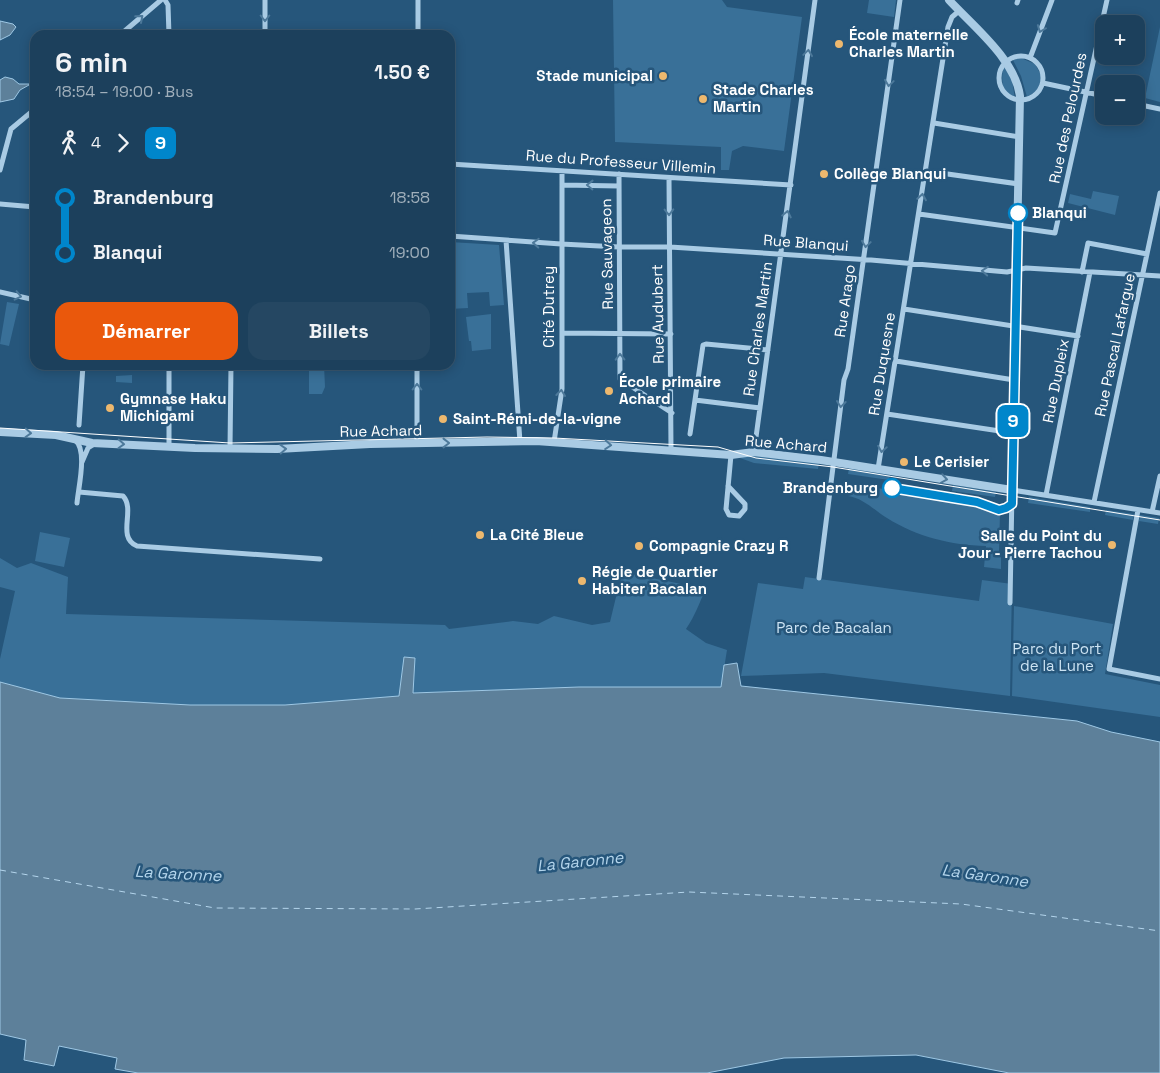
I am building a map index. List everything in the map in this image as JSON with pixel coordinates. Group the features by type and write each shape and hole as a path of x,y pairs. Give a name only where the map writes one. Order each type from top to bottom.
{"street":[{"path":"126,30 161,0"},
{"path":"165,0 168,5 169,30"},
{"path":"265,0 265,30"},
{"path":"418,0 418,30"},
{"name":"Rue Charles Martin","path":"754,452 815,0"},
{"name":"Rue Arago","path":"819,578 900,0"},
{"path":"949,0 1006,62 1016,80 1021,101 1010,604"},
{"path":"1030,58 1052,0"},
{"name":"Rue des Pelourdes","path":"1018,229 1053,234 1056,232 1107,0"},
{"name":"Rue Duquesne","path":"878,469 948,27 952,17 959,11"},
{"path":"1016,57 1030,58 1041,68 1043,83 1034,97 1021,101 1007,96 1000,84 1001,70 1006,62 1016,57"},
{"path":"1043,83 1095,94"},
{"path":"1145,106 1160,110"},
{"path":"0,170 11,129 30,113"},
{"path":"934,123 1020,137"},
{"name":"Rue du Professeur Villemin","path":"455,164 791,185"},
{"name":"Cité Dutrey","path":"554,442 562,389 562,171"},
{"path":"926,171 1019,184"},
{"name":"Rue Sauvageon","path":"618,174 620,379 672,413"},
{"name":"Rue Audubert","path":"669,178 672,413 670,450"},
{"path":"562,185 619,186"},
{"name":"Rue Pascal Lafargue","path":"1094,502 1160,193"},
{"path":"0,204 30,207"},
{"path":"919,214 1018,229"},
{"name":"Rue Blanqui","path":"455,236 561,244 670,247 911,262 952,268 1007,272 1026,268 1160,276"},
{"path":"506,240 520,442"},
{"path":"1082,272 1088,243 1147,254"},
{"name":"Rue Dupleix","path":"1046,495 1090,272"},
{"path":"0,292 30,299"},
{"path":"904,309 1078,336"},
{"path":"562,333 671,334"},
{"path":"690,434 703,345 768,350"},
{"path":"896,361 1014,380"},
{"path":"79,425 83,370"},
{"path":"169,370 169,447"},
{"path":"230,448 232,370"},
{"path":"417,370 417,443"},
{"path":"695,400 760,408"},
{"path":"887,414 1013,433"},
{"name":"Rue Achard","path":"0,432 56,435 98,443 169,447 277,449 417,443 554,442 731,455 754,452 834,462 1012,490"},
{"path":"75,440 80,446 81,464 77,503"},
{"path":"81,464 88,448 98,443"},
{"path":"728,486 744,504 744,509 739,516 734,517 727,513 728,486 731,455"},
{"path":"1152,512 1160,476"},
{"path":"1012,490 1160,514"},
{"path":"79,492 117,494 125,498 128,505 127,534 131,542 137,546 320,559"},
{"path":"1138,510 1109,669 1160,679"}],"green space":[{"name":"Stade Charles Martin","path":"613,0 722,0 727,7 802,17 784,151 743,146 732,151 729,170 721,170 721,147 615,142"},
{"path":"869,0 896,0 894,17 867,13"},
{"path":"1160,27 1160,102 1145,98"},
{"path":"1021,58 1035,64 1042,77 1038,90 1027,97 1021,76 1013,60"},
{"path":"1004,67 1012,80 1015,99 1007,94 1003,86 1002,76"},
{"path":"1093,191 1119,196 1115,215 1068,203 1070,194 1091,199"},
{"path":"455,242 499,245 504,305 490,306 489,292 467,293 468,308 455,309"},
{"path":"7,302 19,304 9,346 0,344"},
{"path":"491,314 491,349 472,351 466,317"},
{"path":"309,370 324,370 325,387 322,394 309,394"},
{"path":"132,375 132,383 116,382 116,376"},
{"path":"748,454 819,463 818,469 754,463 740,458"},
{"path":"849,468 890,475 889,480 848,474"},
{"path":"953,485 996,492 995,497 952,491"},
{"path":"871,487 974,504 1000,513 999,552 1001,554 1001,569 984,567 986,546 947,542 922,535 898,525 864,502 848,496"},
{"path":"1029,497 1090,507 1090,512 1028,503"},
{"path":"1106,510 1134,514 1133,520 1105,515"},
{"path":"1140,515 1159,518 1158,524 1139,521"},
{"path":"40,532 70,538 64,567 35,561"},
{"path":"0,558 17,568 31,563 68,577 66,614 445,625 449,629 513,621 538,624 554,616 592,625 610,622 622,572 706,589 686,629 706,643 727,650 721,687 579,687 413,693 415,658 405,657 400,696 285,705 190,705 60,698 0,682 0,659 15,591 0,587"},
{"name":"Parc de Bacalan","path":"805,577 979,601 982,580 1012,584 1010,696 824,673 741,676 758,583 803,589"},
{"name":"Parc du Port de la Lune","path":"1014,606 1113,624 1105,674 1160,685 1160,717 1012,696"}],"water":[{"path":"0,21 13,24 16,27 10,35 0,40"},
{"path":"5,77 13,79 19,84 29,85 20,90 14,99 0,102 0,80"},
{"name":"La Garonne","path":"404,657 415,658 413,693 579,687 721,687 724,665 737,663 741,686 1077,721 1111,732 1160,742 1160,1073 1009,1073 916,1055 784,1058 707,1073 138,1073 115,1069 117,1058 59,1046 54,1066 24,1060 26,1040 0,1034 0,682 60,698 190,705 285,705 399,696"}],"ferry route":[{"path":"0,870 215,908 415,909 689,892 961,904 1160,931"}],"tram line":[{"path":"0,428 230,443 487,437 554,438 718,447 756,458 833,467 1160,520"}],"bus line":[{"name":"9","path":"892,488 977,502 999,510 1003,510 1012,504 1018,213"}],"place":[{"name":"École maternelle Charles Martin","path":"839,44"},
{"name":"Stade municipal","path":"663,76"},
{"name":"Stade Charles Martin","path":"703,99"},
{"name":"Collège Blanqui","path":"824,174"},
{"name":"Blanqui","path":"1018,213"},
{"name":"École primaire Achard","path":"609,391"},
{"name":"Gymnase Haku Michigami","path":"110,408"},
{"name":"Saint-Rémi-de-la-vigne","path":"443,419"},
{"name":"Le Cerisier","path":"904,462"},
{"name":"Brandenburg","path":"892,488"},
{"name":"La Cité Bleue","path":"480,535"},
{"name":"Salle du Point du Jour - Pierre Tachou","path":"1112,545"},
{"name":"Compagnie Crazy R","path":"639,546"},
{"name":"Régie de Quartier Habiter Bacalan","path":"582,581"}]}
